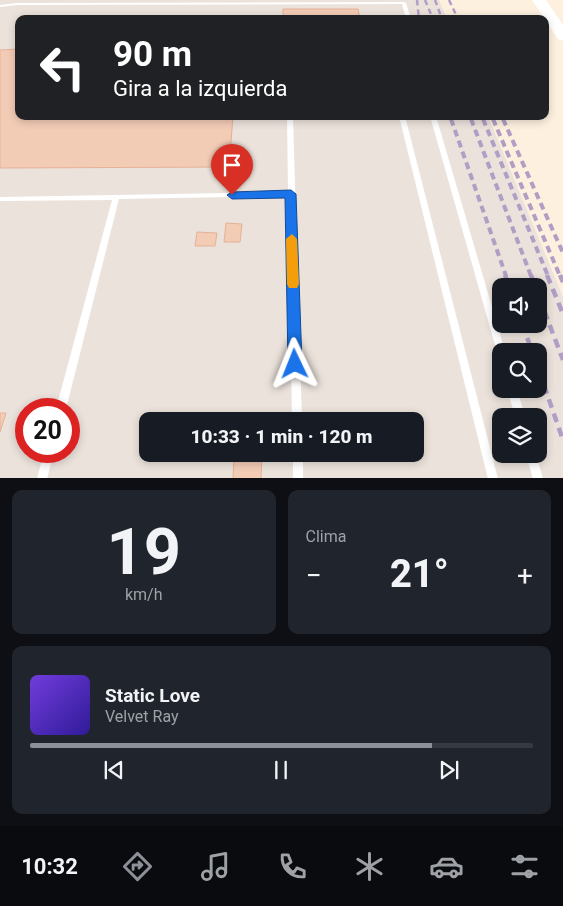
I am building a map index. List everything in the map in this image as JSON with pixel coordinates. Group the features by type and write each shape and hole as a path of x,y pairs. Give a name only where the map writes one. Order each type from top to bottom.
{"main road":[{"path":"539,0 563,36"}],"lane":[{"path":"0,6 17,4 404,3 408,15"},
{"path":"290,120 297,412"},
{"path":"403,120 493,478"},
{"path":"434,120 498,343"},
{"path":"0,199 291,194"},
{"path":"64,398 116,198"},
{"path":"298,462 298,478"},
{"path":"42,478 46,463"},
{"path":"534,463 538,478"}],"shaded area":[{"path":"0,0 439,0 445,15 15,15 15,120 490,120 563,297 563,478 0,478"}],"building":[{"path":"283,9 358,9 359,15 283,15"},
{"path":"15,49 15,120 233,120 229,167 0,168 0,50"},
{"path":"226,223 242,224 240,242 224,242"},
{"path":"197,232 217,233 215,246 195,246"},
{"path":"0,413 6,413 0,432"},
{"path":"234,462 262,462 261,478 233,478"}],"railway":[{"path":"417,0 419,15"},
{"path":"425,0 431,15"},
{"path":"435,0 441,15"},
{"path":"449,0 456,15"},
{"path":"451,120 506,276"},
{"path":"471,120 531,276"},
{"path":"483,120 548,276"},
{"path":"493,120 560,276"},
{"path":"503,120 563,253"},
{"path":"547,275 563,314"},
{"path":"560,275 563,282"},
{"path":"547,318 563,360"},
{"path":"525,333 529,343"},
{"path":"547,394 563,440"}],"slow traffic":[{"path":"292,239 293,284"}],"route":[{"path":"232,195 291,194 295,364"}]}
